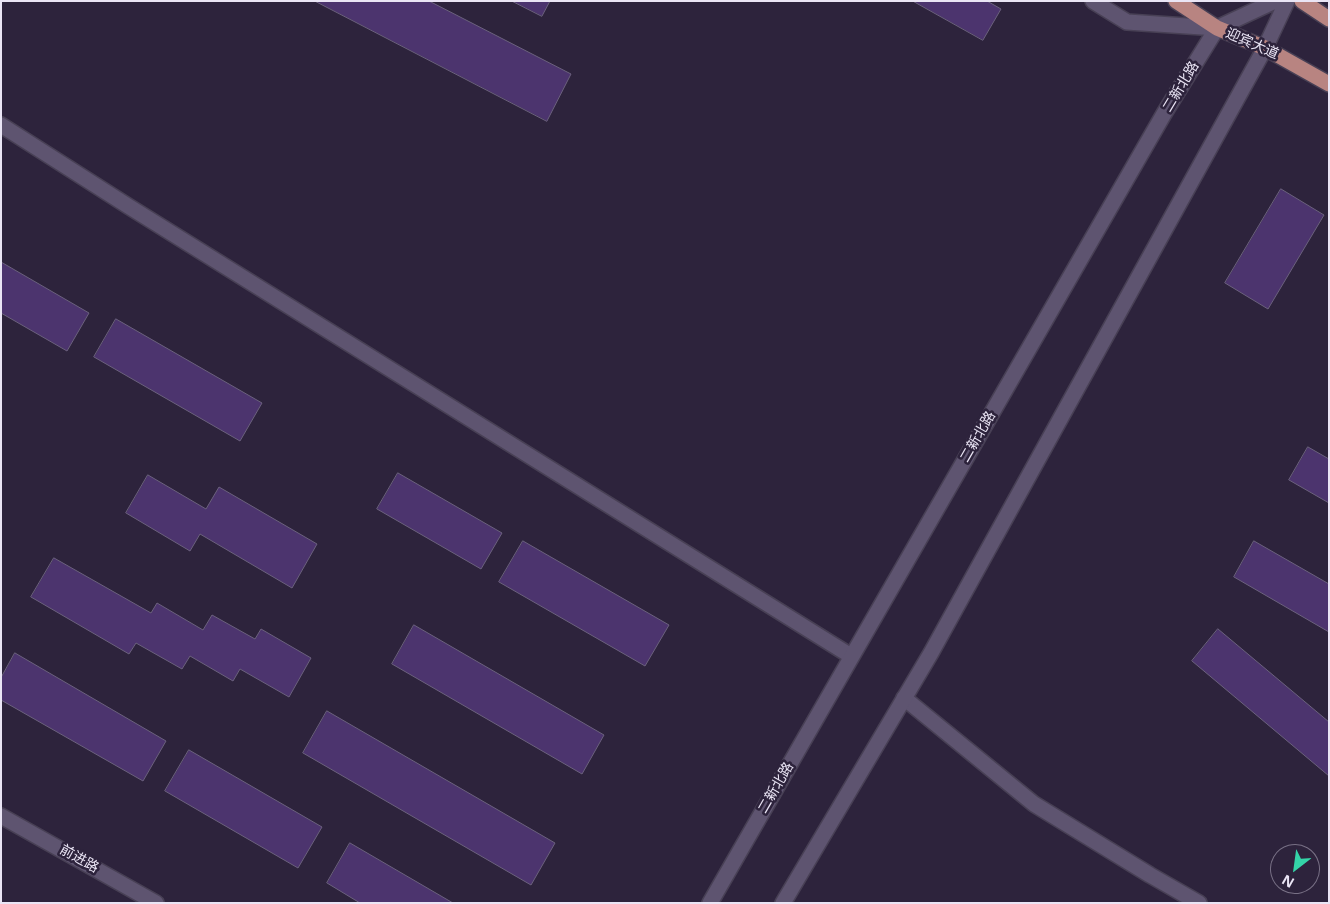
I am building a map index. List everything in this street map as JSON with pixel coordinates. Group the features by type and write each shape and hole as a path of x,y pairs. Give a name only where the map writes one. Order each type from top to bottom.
{"main road":[{"path":"1093,1 1127,22 1217,28 1275,1"},
{"name":"迎宾大道","path":"1176,1 1217,28 1265,48 1329,84"},
{"path":"783,903 931,653 1265,48 1288,1"},
{"path":"1302,1 1329,19"},
{"name":"二新北路","path":"710,903 1165,112 1217,28"},
{"path":"1,125 852,656"},
{"path":"904,698 1034,804 1199,903"},
{"name":"前进路","path":"1,816 156,903"}],"building":[{"path":"315,1 429,1 571,74 547,121"},
{"path":"512,1 550,1 542,16"},
{"path":"913,1 987,1 1001,9 983,40"},
{"path":"1281,189 1324,215 1268,309 1225,283"},
{"path":"1,262 89,313 67,351 1,313"},
{"path":"116,319 262,403 240,441 94,357"},
{"path":"1308,447 1329,459 1329,503 1289,480"},
{"path":"398,473 502,533 481,569 377,509"},
{"path":"148,475 206,509 219,487 317,544 292,588 200,534 190,551 126,513"},
{"path":"523,541 669,625 645,666 499,582"},
{"path":"1254,541 1329,584 1329,632 1234,577"},
{"path":"54,558 151,613 157,603 203,630 212,615 255,639 261,629 311,658 289,697 240,669 233,681 190,656 182,669 136,643 129,654 31,597"},
{"path":"414,625 604,735 582,774 392,664"},
{"path":"1218,629 1329,722 1329,776 1192,661"},
{"path":"15,653 166,741 143,781 1,700 1,678"},
{"path":"327,711 555,843 531,885 303,753"},
{"path":"189,750 322,827 298,868 165,791"},
{"path":"350,843 453,903 360,903 327,883"}]}
